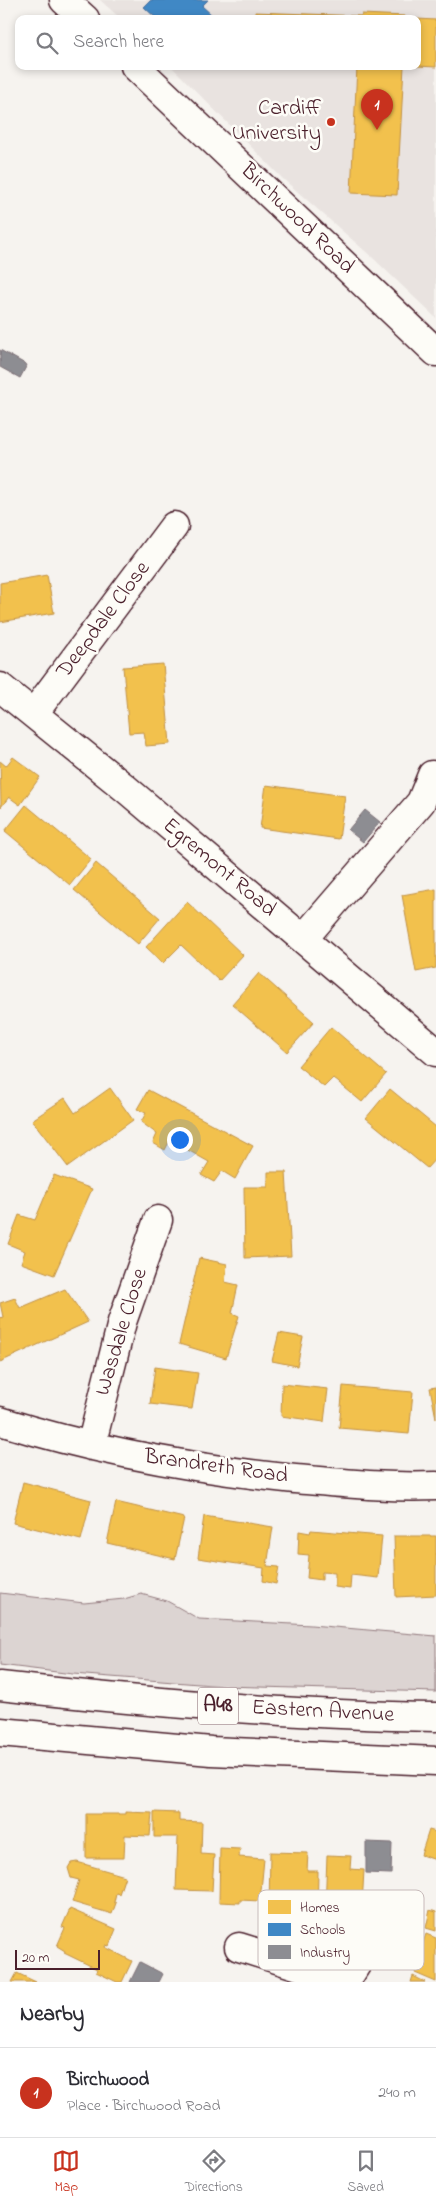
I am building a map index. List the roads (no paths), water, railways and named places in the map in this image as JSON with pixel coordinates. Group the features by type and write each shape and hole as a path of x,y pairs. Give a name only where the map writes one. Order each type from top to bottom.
{"main road":[{"path":"64,0 81,15"},
{"name":"Birchwood Road","path":"139,70 436,352"},
{"name":"Deepdale Close","path":"34,713 174,526"},
{"name":"Egremont Road","path":"0,687 34,713 436,1052"},
{"path":"303,939 421,802 432,775"},
{"name":"Wasdale Close","path":"91,1446 122,1322 158,1220"},
{"name":"Brandreth Road","path":"0,1421 91,1446 199,1467 364,1485 436,1486"},
{"name":"Eastern Avenue","path":"0,1686 76,1695 265,1709 436,1717"},
{"name":"Eastern Avenue","path":"0,1732 211,1751 436,1761"},
{"path":"239,1947 258,1953"},
{"path":"309,1970 346,1982 353,1970"}],"place":[{"name":"Cardiff University","path":"331,122"},
{"name":"Birchwood","path":"377,130"}]}
